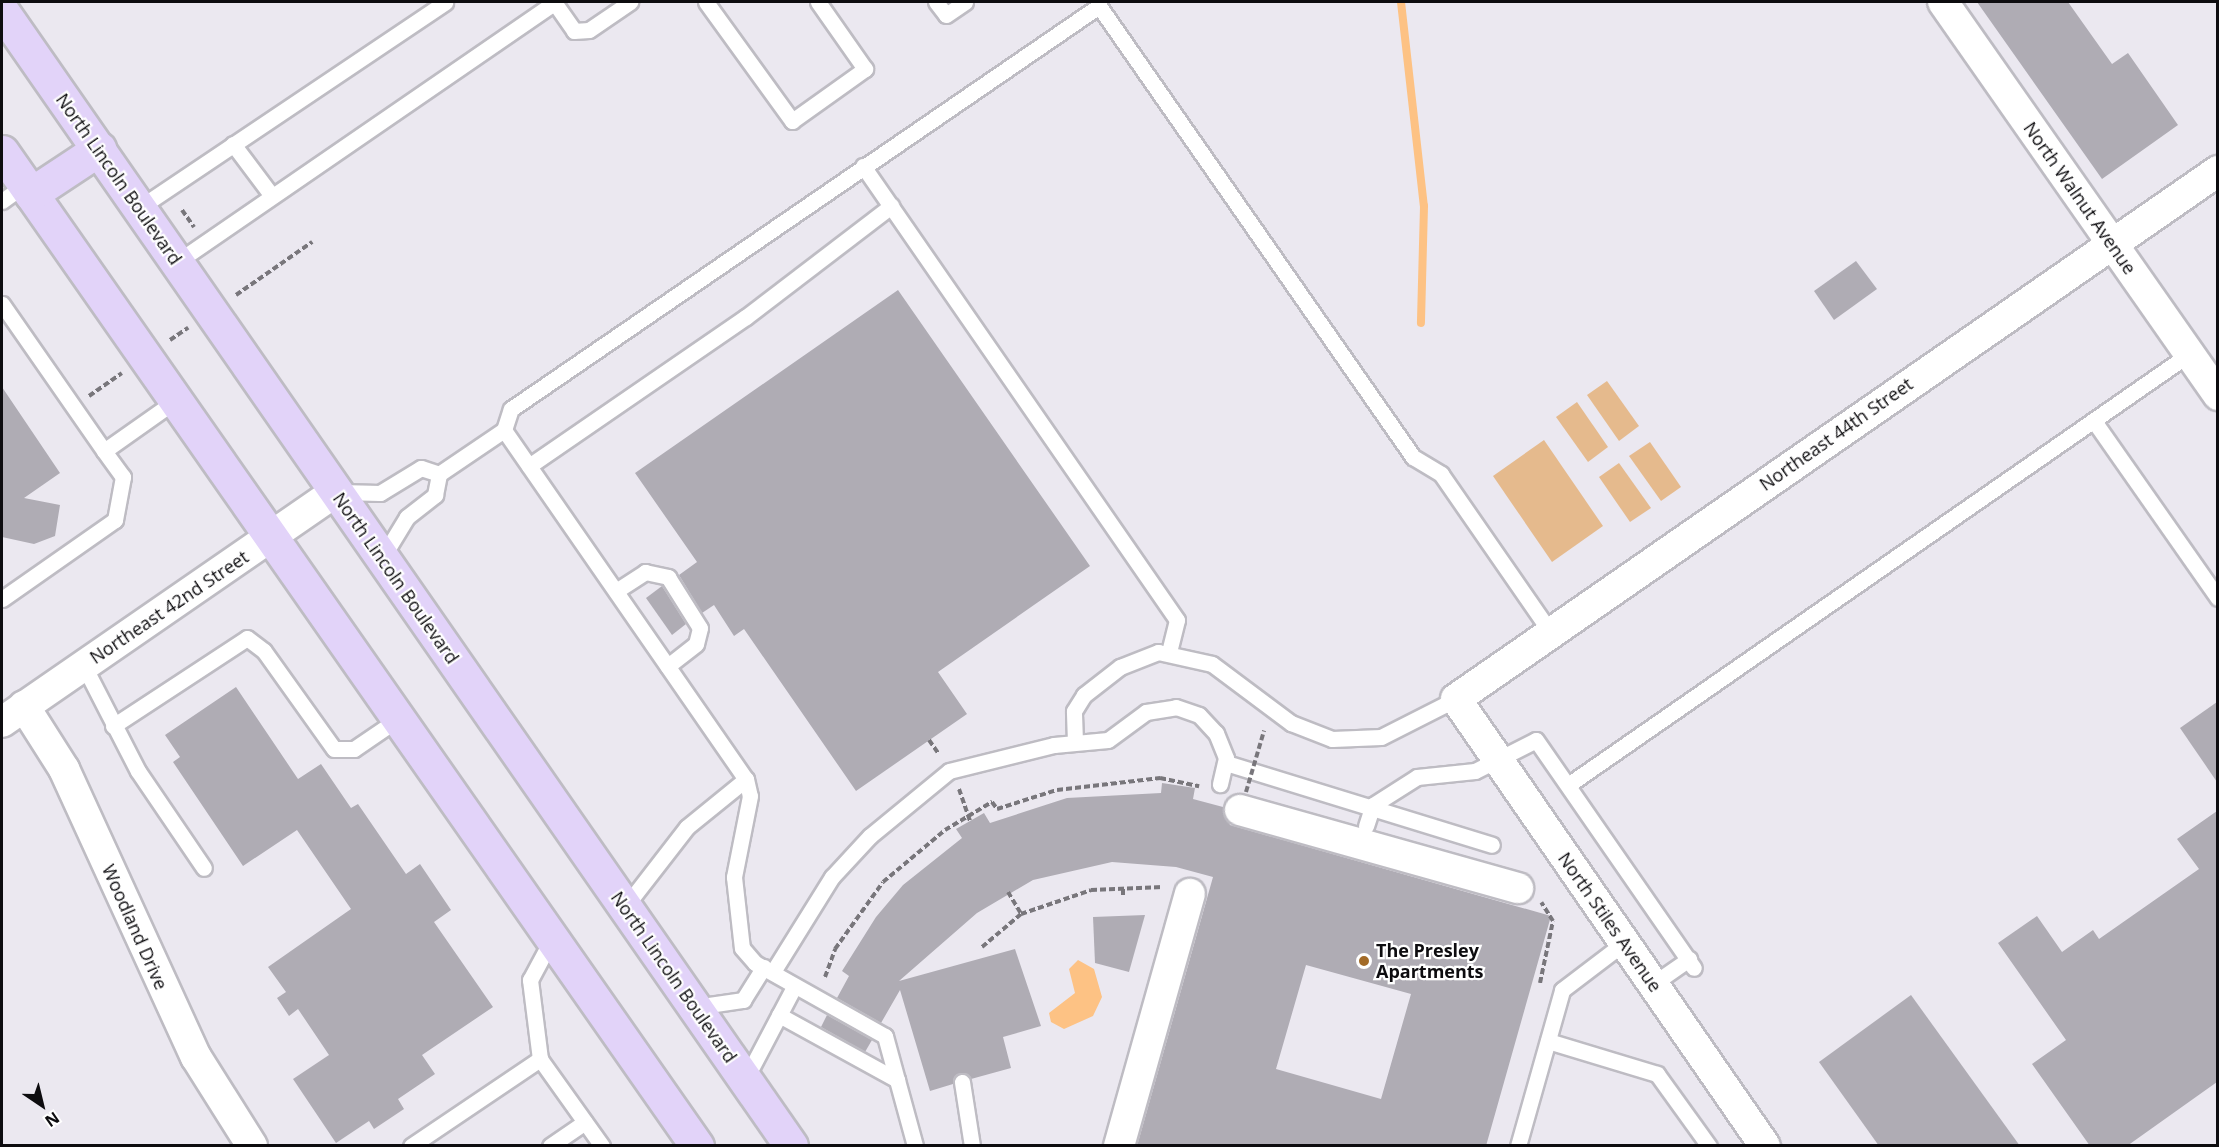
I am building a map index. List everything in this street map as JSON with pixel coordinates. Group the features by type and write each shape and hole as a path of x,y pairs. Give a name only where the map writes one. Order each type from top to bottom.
{"main road":[{"name":"North Lincoln Boulevard","path":"2,11 791,1146"},
{"path":"19,193 99,149"},
{"path":"2,152 19,193 175,401 272,537 693,1144"}],"street":[{"name":"North Walnut Avenue","path":"1942,2 2217,395"},
{"name":"Northeast 44th Street","path":"1456,699 2110,242 2217,171"},
{"name":"Northeast 42nd Street","path":"13,714 336,492"},
{"name":"North Stiles Avenue","path":"1456,699 1765,1146"},
{"name":"Woodland Drive","path":"13,714 69,780 196,1057 252,1146"},
{"path":"1243,801 1518,888"},
{"path":"1119,1146 1190,894"}],"lane":[{"path":"140,208 445,2"},
{"path":"177,262 554,2 574,31 589,30 630,2"},
{"path":"706,2 792,121 865,69 818,2"},
{"path":"936,2 946,15 965,2"},
{"path":"382,558 407,516 435,495 439,474 504,430 511,409 1099,6 1413,457 1441,474 1551,633"},
{"path":"233,144 272,196"},
{"path":"863,166 1177,620 1168,652"},
{"path":"529,466 746,317 891,206"},
{"path":"2,304 123,477 115,520 2,599"},
{"path":"1568,785 2189,354"},
{"path":"104,451 175,401"},
{"path":"2094,421 2217,598"},
{"path":"504,430 746,779 750,796 737,848 734,899 742,948 794,987 885,1036 915,1146"},
{"path":"336,492 380,493 421,468 439,474"},
{"path":"616,591 645,572 668,577 700,628 696,644 668,666"},
{"path":"113,726 247,638 264,651 334,749 354,749 398,719"},
{"path":"1075,742 1074,711 1084,695 1127,663 1168,652 1212,664 1291,723 1332,739 1381,737 1456,699"},
{"path":"84,666 113,726 204,868"},
{"path":"695,1007 743,1000 769,968 832,877 940,776 964,765 1075,742 1112,738 1146,712 1176,707 1208,723 1226,763 1220,784"},
{"path":"1366,826 1373,805 1417,777 1475,771 1536,740 1692,963 1653,984"},
{"path":"1226,763 1373,805 1492,845"},
{"path":"625,907 687,827 746,779"},
{"path":"552,939 530,980 540,1059 602,1146"},
{"path":"1518,1146 1565,984 1624,943"},
{"path":"746,1080 794,987"},
{"path":"779,1015 897,1080"},
{"path":"1548,1041 1657,1074 1709,1146"},
{"path":"411,1146 540,1059"},
{"path":"962,1082 972,1146"},
{"path":"550,1146 585,1122"}],"path":[{"path":"182,210 199,235"},
{"path":"233,297 312,242"},
{"path":"166,343 194,324"},
{"path":"105,386 128,369"},
{"path":"1243,801 1264,731"},
{"path":"929,740 942,759"},
{"path":"822,975 883,882 992,802 997,809 1079,786 1160,778 1204,789"},
{"path":"956,783 970,818"},
{"path":"982,947 1021,914 1079,892 1157,886 1190,894"},
{"path":"1123,888 1123,895"},
{"path":"1518,888 1553,915 1539,986"},
{"path":"1008,892 1021,914"}],"shaded area":[{"path":"1607,381 1639,426 1619,441 1587,395"},
{"path":"1577,402 1608,447 1588,462 1556,417"},
{"path":"1544,440 1603,526 1552,562 1493,476"},
{"path":"1650,442 1681,487 1661,501 1629,456"},
{"path":"1619,463 1651,508 1630,522 1599,477"},
{"path":"1078,960 1094,969 1102,997 1093,1016 1064,1029 1051,1022 1049,1013 1075,993 1069,969"}],"building":[{"path":"1977,2 2068,2 2112,64 2128,53 2178,125 2102,179"},
{"path":"1856,261 1877,289 1834,320 1814,291"},
{"path":"898,290 1090,566 938,672 967,714 856,791 744,629 734,636 714,605 702,613 679,575 697,562 635,473"},
{"path":"2,387 60,473 24,498 60,505 55,536 34,544 2,537"},
{"path":"662,586 686,624 672,635 646,598"},
{"path":"236,687 298,779 321,764 351,808 358,804 406,874 420,864 451,910 434,922 493,1007 422,1055 435,1074 398,1099 404,1109 374,1129 369,1121 336,1143 293,1079 329,1055 298,1009 289,1016 277,998 286,992 268,967 351,909 297,830 243,866 173,762 180,757 165,735"},
{"path":"2217,702 2217,782 2180,728"},
{"name":"The Presley Apartments","path":"1162,783 1195,788 1193,799 1223,807 1230,825 1551,916 1486,1146 1137,1146 1213,877 1176,867 1112,862 1033,880 977,913 899,981 1015,949 1041,1026 1003,1037 1011,1068 971,1079 960,1073 953,1084 930,1091 900,990 881,1023 837,998 849,976 842,971 876,917 903,885 962,838 956,829 984,813 990,823 1067,798 1161,793","holes":["1306,965 1411,994 1381,1099 1276,1069"]},
{"path":"2217,811 2217,1082 2127,1146 2090,1146 2032,1064 2066,1040 1998,943 2037,916 2062,952 2093,930 2099,939 2199,869 2177,839"},
{"path":"1145,915 1129,972 1095,963 1093,917"},
{"path":"1911,995 2020,1146 1879,1146 1819,1062"},
{"path":"827,1015 872,1040 865,1052 821,1027"}],"waterway":[{"path":"1401,2 1424,206 1421,323"}],"place":[{"name":"The Presley Apartments","path":"1364,961"}]}
